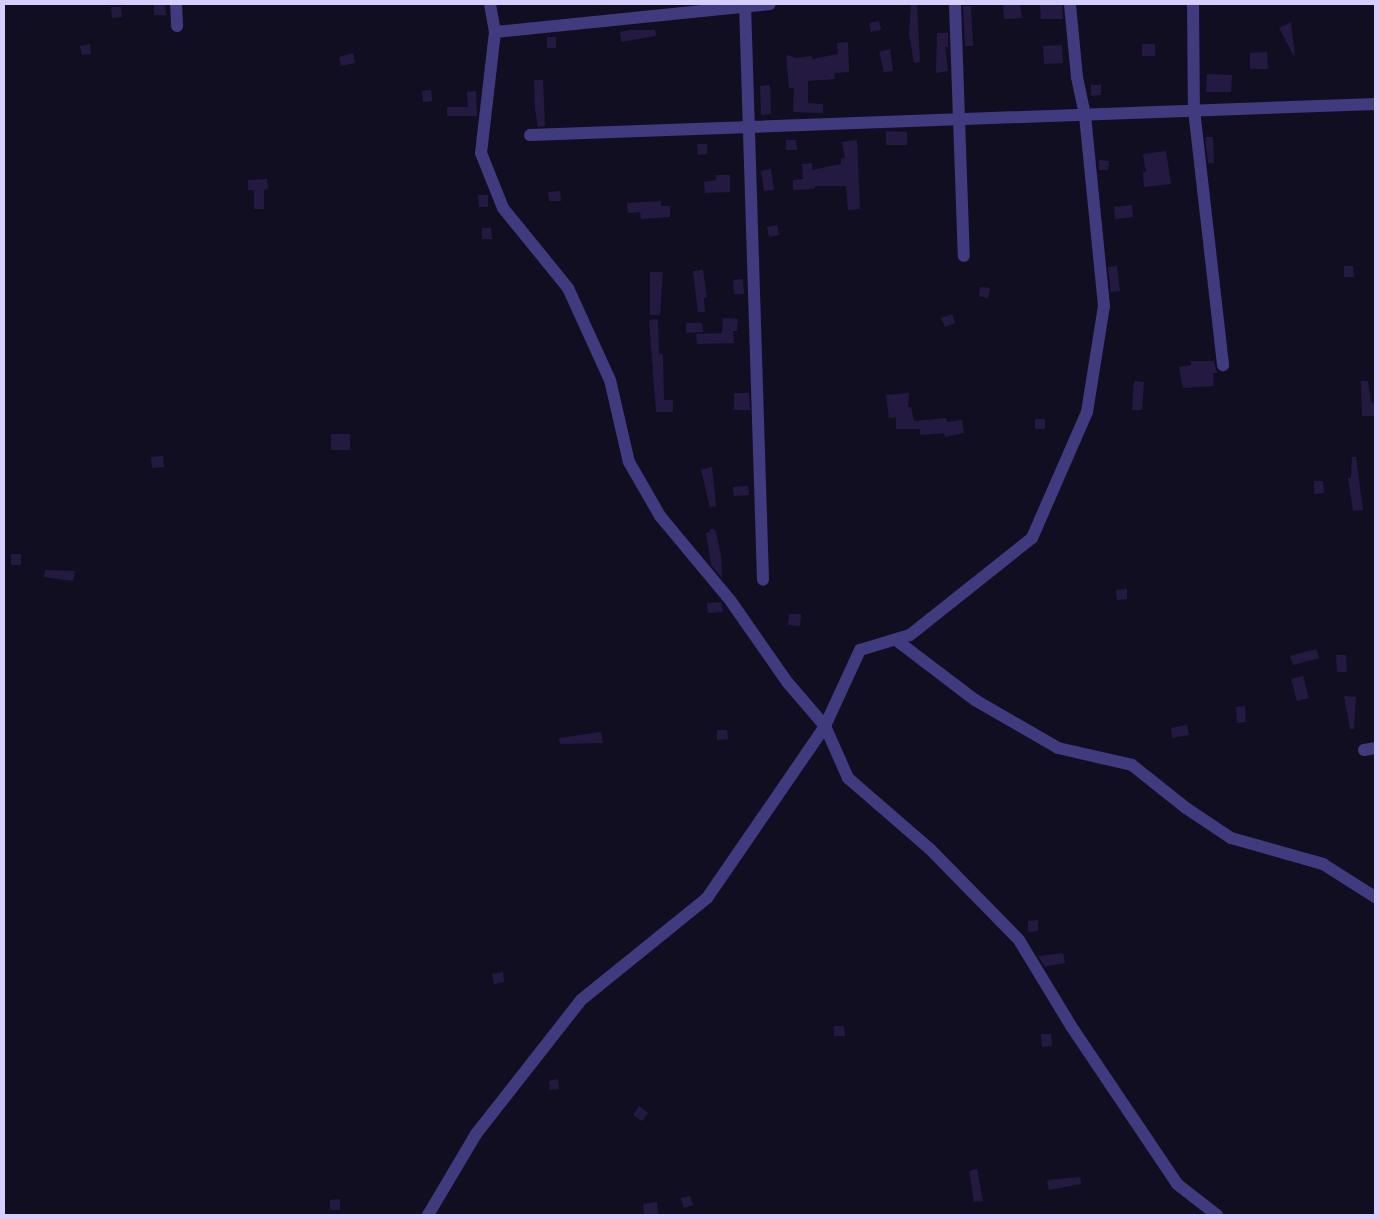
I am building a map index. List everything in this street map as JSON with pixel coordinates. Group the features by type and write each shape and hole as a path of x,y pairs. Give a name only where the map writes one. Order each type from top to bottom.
{"street":[{"path":"176,4 177,26"},
{"path":"490,4 495,32 481,153 503,208 568,288 610,380 629,462 660,516 730,600 788,682 825,726 848,778 930,849 1019,940 1071,1026 1177,1184 1216,1215"},
{"path":"636,4 637,17"},
{"path":"495,32 745,5 770,4"},
{"path":"955,4 964,256"},
{"path":"428,1215 476,1134 581,1000 707,898 825,726 860,650 910,635 1032,538 1087,412 1104,306 1085,115 1077,77 1070,4"},
{"path":"1192,4 1194,110 1223,366"},
{"path":"745,5 758,364 763,580"},
{"path":"530,135 1375,104"},
{"path":"896,640 975,700 1058,748 1132,765 1186,808 1231,838 1323,864 1375,897"}],"building":[{"path":"154,4 165,4 166,15 154,15"},
{"path":"911,4 917,4 920,62 914,63 909,34"},
{"path":"1003,4 1020,4 1022,18 1004,19"},
{"path":"1040,4 1062,4 1063,19 1041,19"},
{"path":"963,6 971,6 973,46 965,46"},
{"path":"111,7 121,7 122,17 112,18"},
{"path":"879,21 881,30 871,32 869,23"},
{"path":"1291,22 1295,58 1279,28"},
{"path":"655,30 656,36 621,42 620,32"},
{"path":"937,33 948,33 948,47 945,47 948,71 936,73"},
{"path":"547,37 556,37 556,48 547,48"},
{"path":"848,42 849,72 834,73 835,79 808,81 808,103 823,104 823,113 793,112 794,88 789,88 786,55 797,58 812,56 812,59 838,54 837,43"},
{"path":"90,44 91,54 82,55 80,46"},
{"path":"1142,44 1155,44 1155,56 1142,56"},
{"path":"1062,45 1063,63 1044,64 1043,46"},
{"path":"890,49 893,71 884,72 879,52"},
{"path":"1267,52 1268,69 1250,69 1250,53"},
{"path":"353,53 355,63 341,66 339,57"},
{"path":"1207,74 1232,75 1231,92 1206,92"},
{"path":"534,80 543,80 545,126 538,127"},
{"path":"770,85 771,114 761,115 760,86"},
{"path":"1091,85 1101,85 1101,95 1091,96"},
{"path":"431,90 432,101 423,102 422,91"},
{"path":"476,91 477,116 447,116 447,107 468,107 467,92"},
{"path":"886,131 907,132 907,145 886,145"},
{"path":"1205,137 1213,137 1214,163 1208,163"},
{"path":"786,140 796,140 797,150 786,150"},
{"path":"857,140 860,209 848,210 846,186 816,186 814,189 793,190 793,180 803,179 802,164 812,163 812,170 841,164 841,158 845,158 842,142"},
{"path":"697,144 707,144 707,154 698,155"},
{"path":"1166,151 1171,184 1144,187 1143,172 1146,172 1143,154"},
{"path":"1099,160 1109,161 1108,170 1099,170"},
{"path":"771,169 774,190 764,191 761,171"},
{"path":"716,175 730,175 730,192 705,193 704,182 716,180"},
{"path":"267,179 268,189 264,190 264,209 254,209 254,190 248,190 248,180"},
{"path":"560,191 561,201 549,201 548,192"},
{"path":"478,195 488,195 488,207 479,207"},
{"path":"661,201 661,206 670,206 670,217 641,219 640,212 628,213 627,203"},
{"path":"1132,205 1133,217 1115,219 1114,207"},
{"path":"777,225 779,235 769,237 767,227"},
{"path":"482,228 491,228 492,239 482,239"},
{"path":"1117,266 1120,291 1111,292 1108,267"},
{"path":"1344,266 1353,266 1354,277 1344,277"},
{"path":"703,270 707,297 704,298 705,312 698,312 693,271"},
{"path":"650,272 663,272 660,315 650,315"},
{"path":"743,279 744,294 734,294 733,280"},
{"path":"980,287 990,288 988,298 979,296"},
{"path":"952,314 955,323 945,327 941,318"},
{"path":"723,318 738,319 737,331 733,331 734,343 697,344 696,334 722,333"},
{"path":"658,319 659,354 663,354 664,400 673,400 673,412 656,412 649,320"},
{"path":"686,323 702,323 703,332 686,333"},
{"path":"1191,361 1214,361 1217,373 1213,373 1214,386 1183,388 1179,367 1191,365"},
{"path":"1134,381 1144,382 1142,410 1132,410"},
{"path":"1361,381 1368,381 1371,403 1375,402 1375,416 1362,416"},
{"path":"734,393 749,393 750,410 734,410"},
{"path":"909,393 908,407 911,407 914,421 946,418 947,422 962,420 964,433 945,437 944,433 920,435 920,429 896,429 896,417 889,418 886,395"},
{"path":"1035,419 1045,419 1045,429 1035,429"},
{"path":"331,434 350,434 350,450 331,450"},
{"path":"163,456 164,467 152,468 151,457"},
{"path":"1352,457 1356,457 1363,510 1353,511 1348,478 1351,478"},
{"path":"712,467 716,506 710,507 701,470"},
{"path":"1314,481 1323,481 1324,493 1314,494"},
{"path":"748,486 749,495 734,496 733,487"},
{"path":"710,529 714,529 716,532 721,556 722,578 711,565 706,533 710,532"},
{"path":"11,554 21,554 21,565 11,565"},
{"path":"45,570 75,571 73,581 44,577"},
{"path":"1127,589 1127,599 1117,600 1116,590"},
{"path":"721,602 723,612 708,613 707,603"},
{"path":"789,614 801,614 800,626 788,625"},
{"path":"1316,649 1319,658 1293,665 1290,656"},
{"path":"1336,655 1346,655 1347,672 1337,672"},
{"path":"1303,676 1309,698 1297,701 1291,679"},
{"path":"1344,696 1356,697 1354,729 1350,729"},
{"path":"1245,706 1246,722 1237,723 1236,707"},
{"path":"1187,725 1189,735 1172,738 1171,728"},
{"path":"717,730 727,730 728,739 717,740"},
{"path":"601,732 603,743 560,744 559,738"},
{"path":"1038,920 1038,931 1028,932 1028,921"},
{"path":"1063,953 1065,963 1047,966 1046,968 1038,956"},
{"path":"503,972 504,982 494,984 492,974"},
{"path":"834,1026 844,1026 845,1036 834,1036"},
{"path":"1041,1034 1051,1034 1052,1046 1042,1047"},
{"path":"558,1079 559,1089 550,1090 549,1081"},
{"path":"639,1106 648,1113 642,1121 633,1115"},
{"path":"977,1169 983,1201 974,1202 969,1171"},
{"path":"1080,1177 1081,1184 1049,1190 1047,1180"},
{"path":"690,1196 693,1205 684,1208 681,1198"},
{"path":"340,1199 340,1210 330,1210 330,1200"},
{"path":"657,1202 658,1215 644,1215 643,1204"}]}
